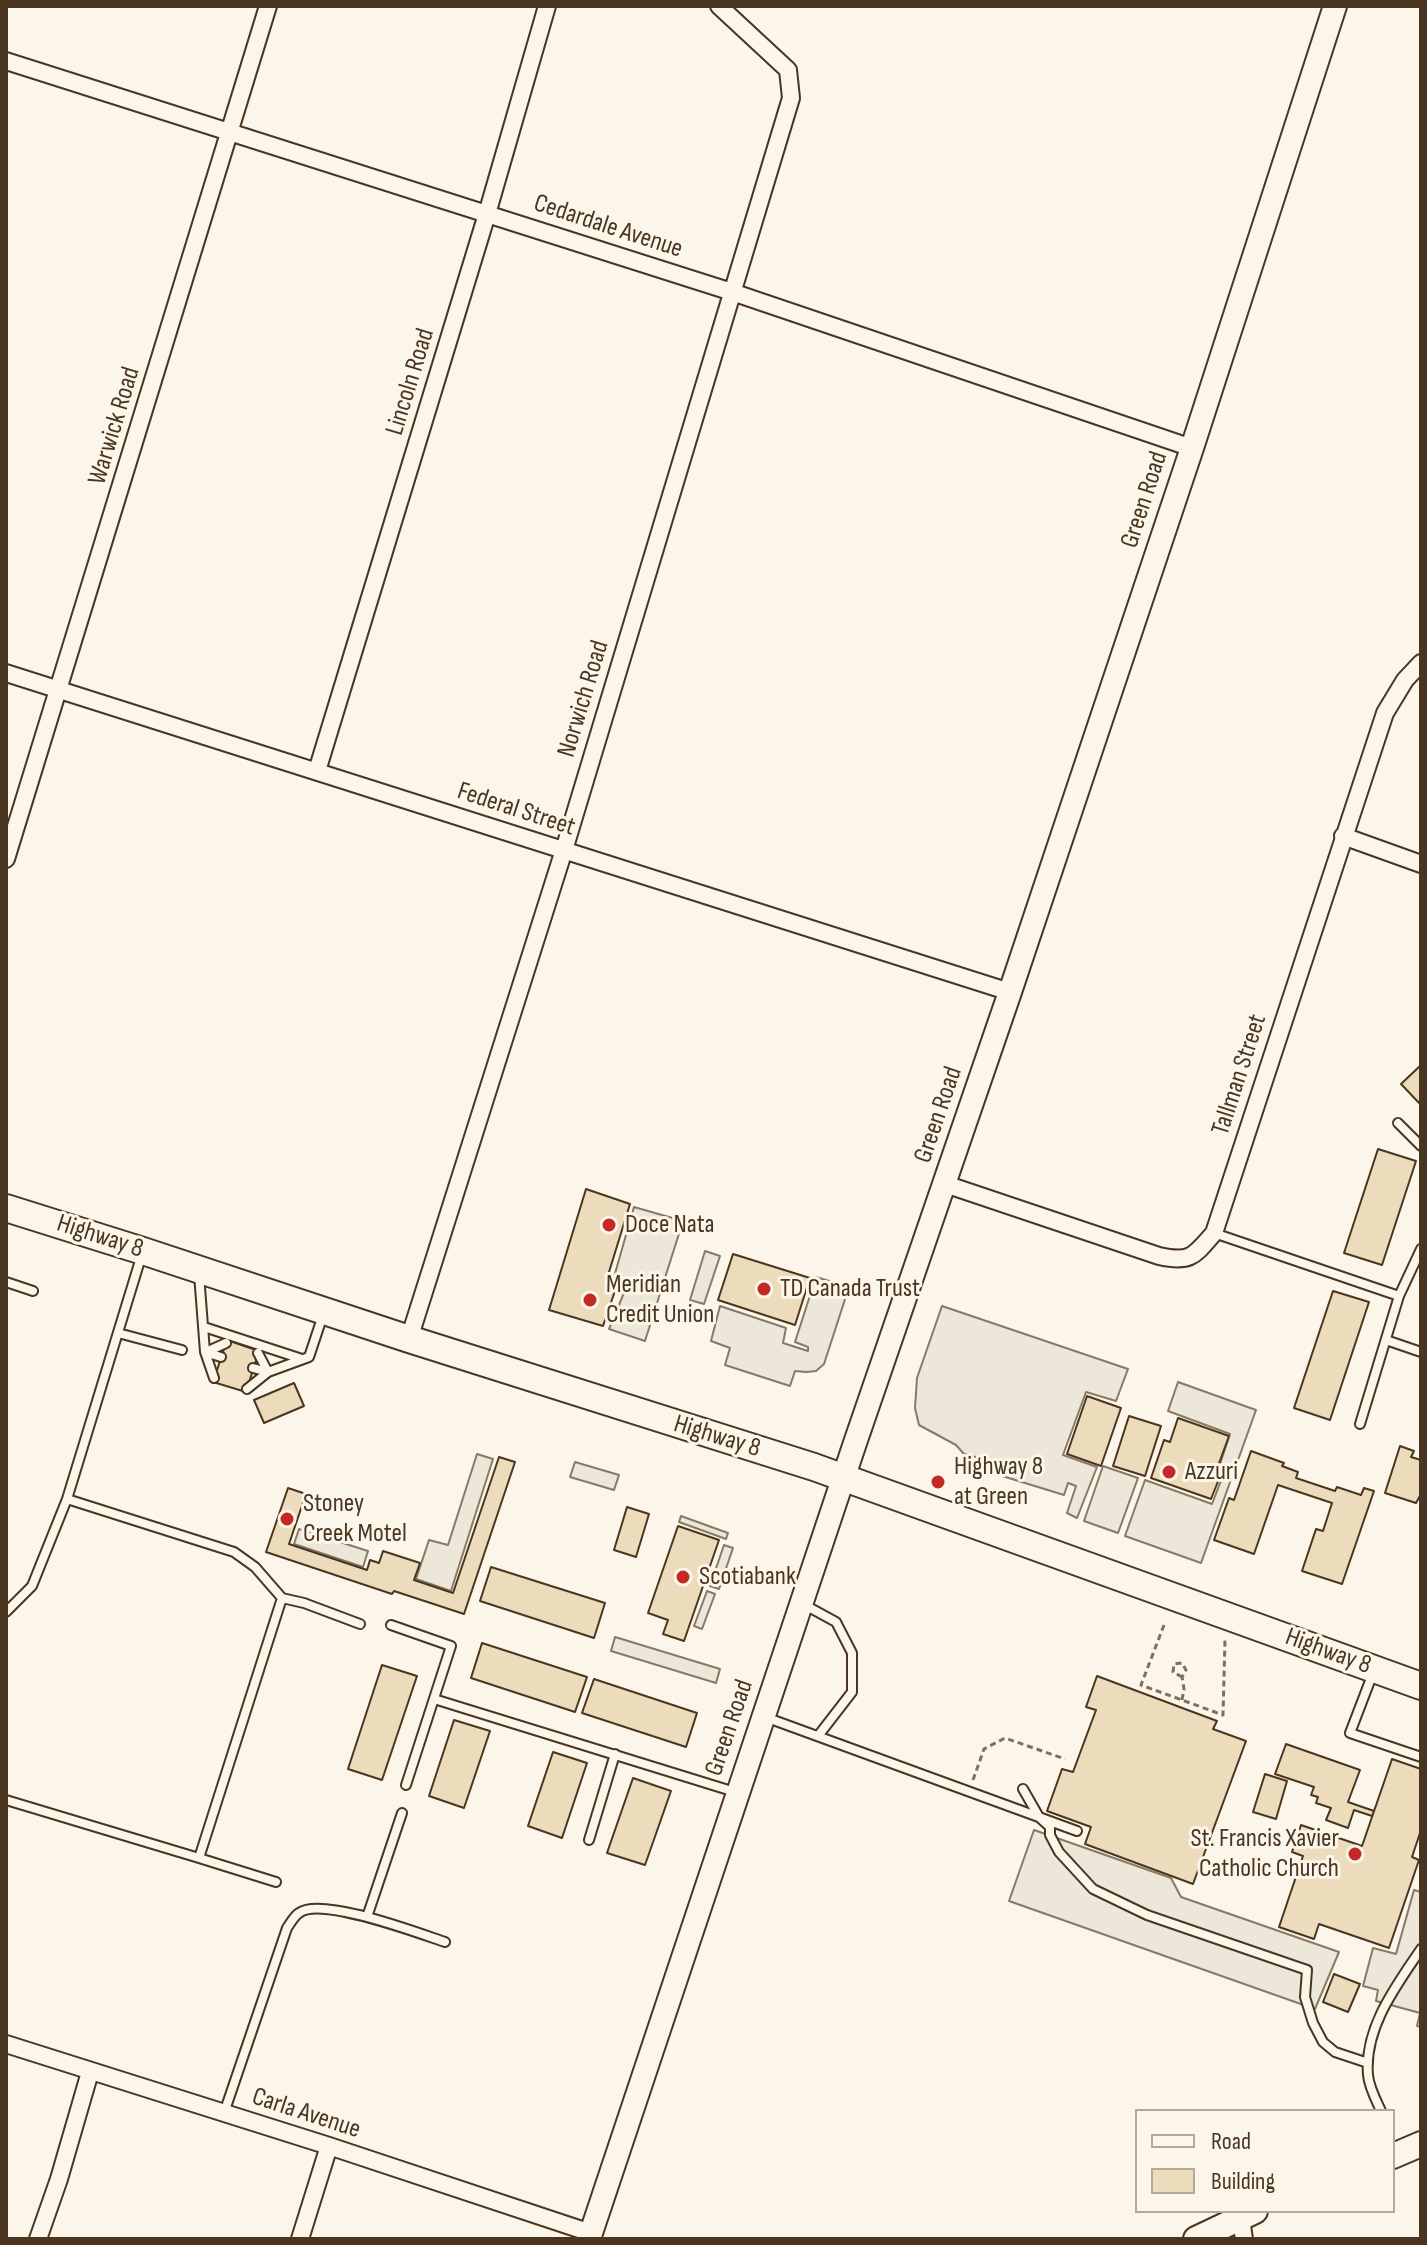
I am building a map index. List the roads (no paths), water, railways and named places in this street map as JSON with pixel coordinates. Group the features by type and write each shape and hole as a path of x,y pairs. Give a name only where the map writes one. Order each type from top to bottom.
{"main road":[{"name":"Highway 8","path":"6,1208 844,1477 1421,1686"},
{"path":"1395,2150 1421,2144"},
{"path":"1196,2239 1246,2223"}],"street":[{"name":"Warwick Road","path":"6,859 268,6"},
{"name":"Lincoln Road","path":"317,771 487,214 547,6"},
{"name":"Norwich Road","path":"409,1339 564,850 791,98 788,70 719,6"},
{"name":"Green Road","path":"590,2236 1192,448 1335,6"},
{"name":"Cedardale Avenue","path":"6,61 732,292 1192,448"},
{"name":"Tallman Street","path":"1214,1233 1385,713 1405,680 1421,663"},
{"name":"Federal Street","path":"6,673 1010,992"},
{"path":"1343,836 1421,864"},
{"path":"945,1184 1177,1260 1195,1255 1214,1233"},
{"name":"Carla Avenue","path":"6,2044 329,2146 590,2236"},
{"path":"38,2239 90,2072"},
{"path":"300,2239 329,2146"}],"lane":[{"path":"1398,1123 1421,1146"},
{"path":"1214,1233 1399,1296"},
{"path":"1360,1424 1399,1296 1421,1249"},
{"path":"6,1612 32,1586 67,1499 143,1251"},
{"path":"199,1269 205,1352 214,1378"},
{"path":"6,1282 33,1291"},
{"path":"247,1389 268,1372 309,1357 324,1311"},
{"path":"204,1327 302,1359"},
{"path":"118,1333 182,1350"},
{"path":"1386,1340 1421,1352"},
{"path":"205,1352 222,1354 205,1352"},
{"path":"268,1372 255,1364 268,1372"},
{"path":"67,1499 234,1552 255,1567 282,1598 360,1624"},
{"path":"199,1858 282,1598"},
{"path":"802,1603 836,1622 852,1653 852,1692 818,1736"},
{"path":"391,1625 451,1646 406,1785"},
{"path":"1375,1669 1350,1733 1421,1757"},
{"path":"434,1699 738,1793"},
{"path":"764,1716 1077,1831"},
{"path":"589,1840 615,1754"},
{"path":"1023,1789 1039,1817 1050,1827 1050,1835 1059,1852 1093,1889 1147,1915 1307,1970 1305,1997 1323,2042 1335,2052 1368,2063"},
{"path":"6,1800 276,1882"},
{"path":"367,1917 402,1813"},
{"path":"224,2113 287,1928 299,1913 314,1907 367,1917 445,1942"},
{"path":"1380,2109 1368,2079 1369,2048 1390,1994 1421,1949"}],"place":[{"name":"Doce Nata","path":"609,1225"},
{"name":"TD Canada Trust","path":"764,1289"},
{"name":"Meridian Credit Union","path":"590,1300"},
{"name":"Azzuri","path":"1169,1472"},
{"name":"Highway 8 at Green","path":"938,1482"},
{"name":"Stoney Creek Motel","path":"287,1519"},
{"name":"Scotiabank","path":"683,1577"},
{"name":"St. Francis Xavier Catholic Church","path":"1355,1854"}]}
